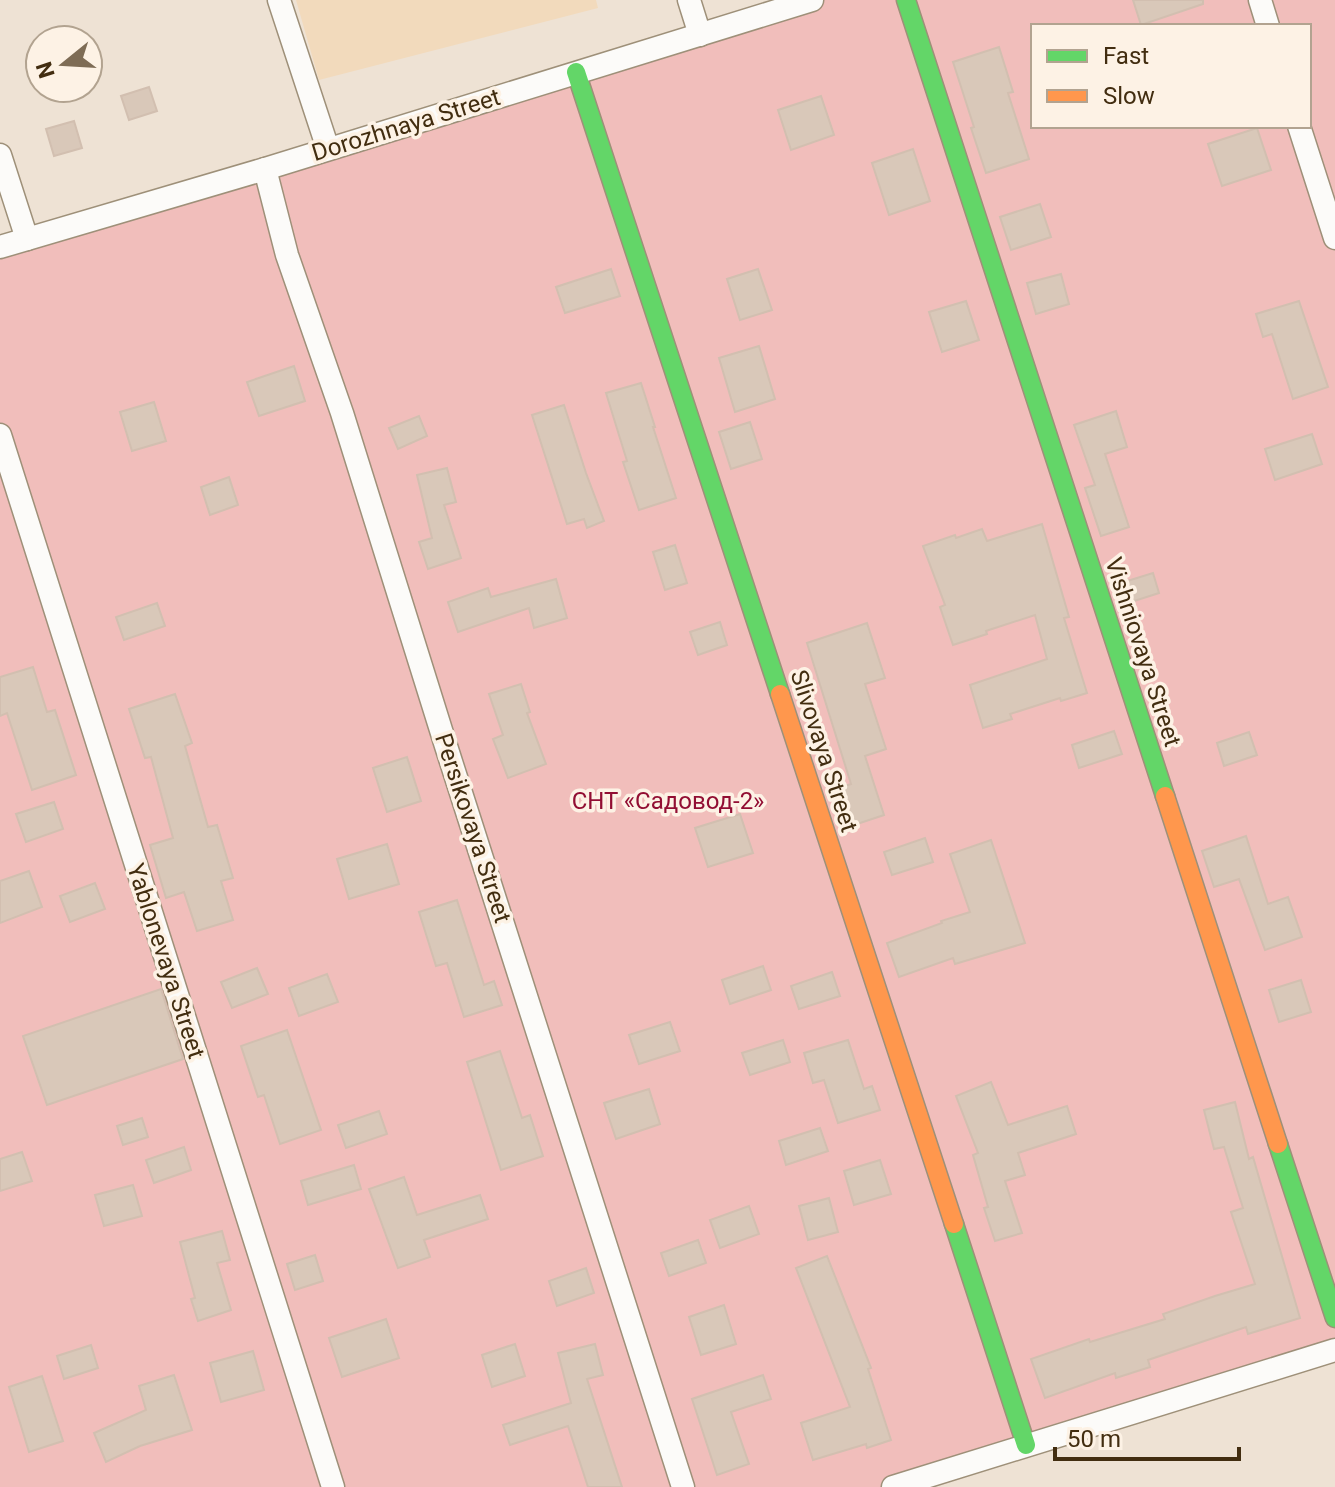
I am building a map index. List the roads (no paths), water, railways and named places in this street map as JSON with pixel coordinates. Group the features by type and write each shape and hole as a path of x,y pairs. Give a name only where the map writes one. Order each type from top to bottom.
{"street":[{"path":"279,0 328,149"},
{"path":"689,0 700,35"},
{"name":"Dorozhnaya Street","path":"0,247 265,169 812,0"},
{"name":"Vishniovaya Street","path":"906,0 1335,1318"},
{"path":"1260,0 1267,24"},
{"name":"Slivovaya Street","path":"576,72 1026,1445"},
{"path":"1300,128 1335,238"},
{"path":"0,155 27,239"},
{"name":"Persikovaya Street","path":"265,169 287,255 342,413 683,1487"},
{"name":"Yablonevaya Street","path":"0,435 333,1487"},
{"path":"893,1487 1335,1350"}],"park label":[{"name":"СНТ «Садовод-2»","path":"668,801"}]}
